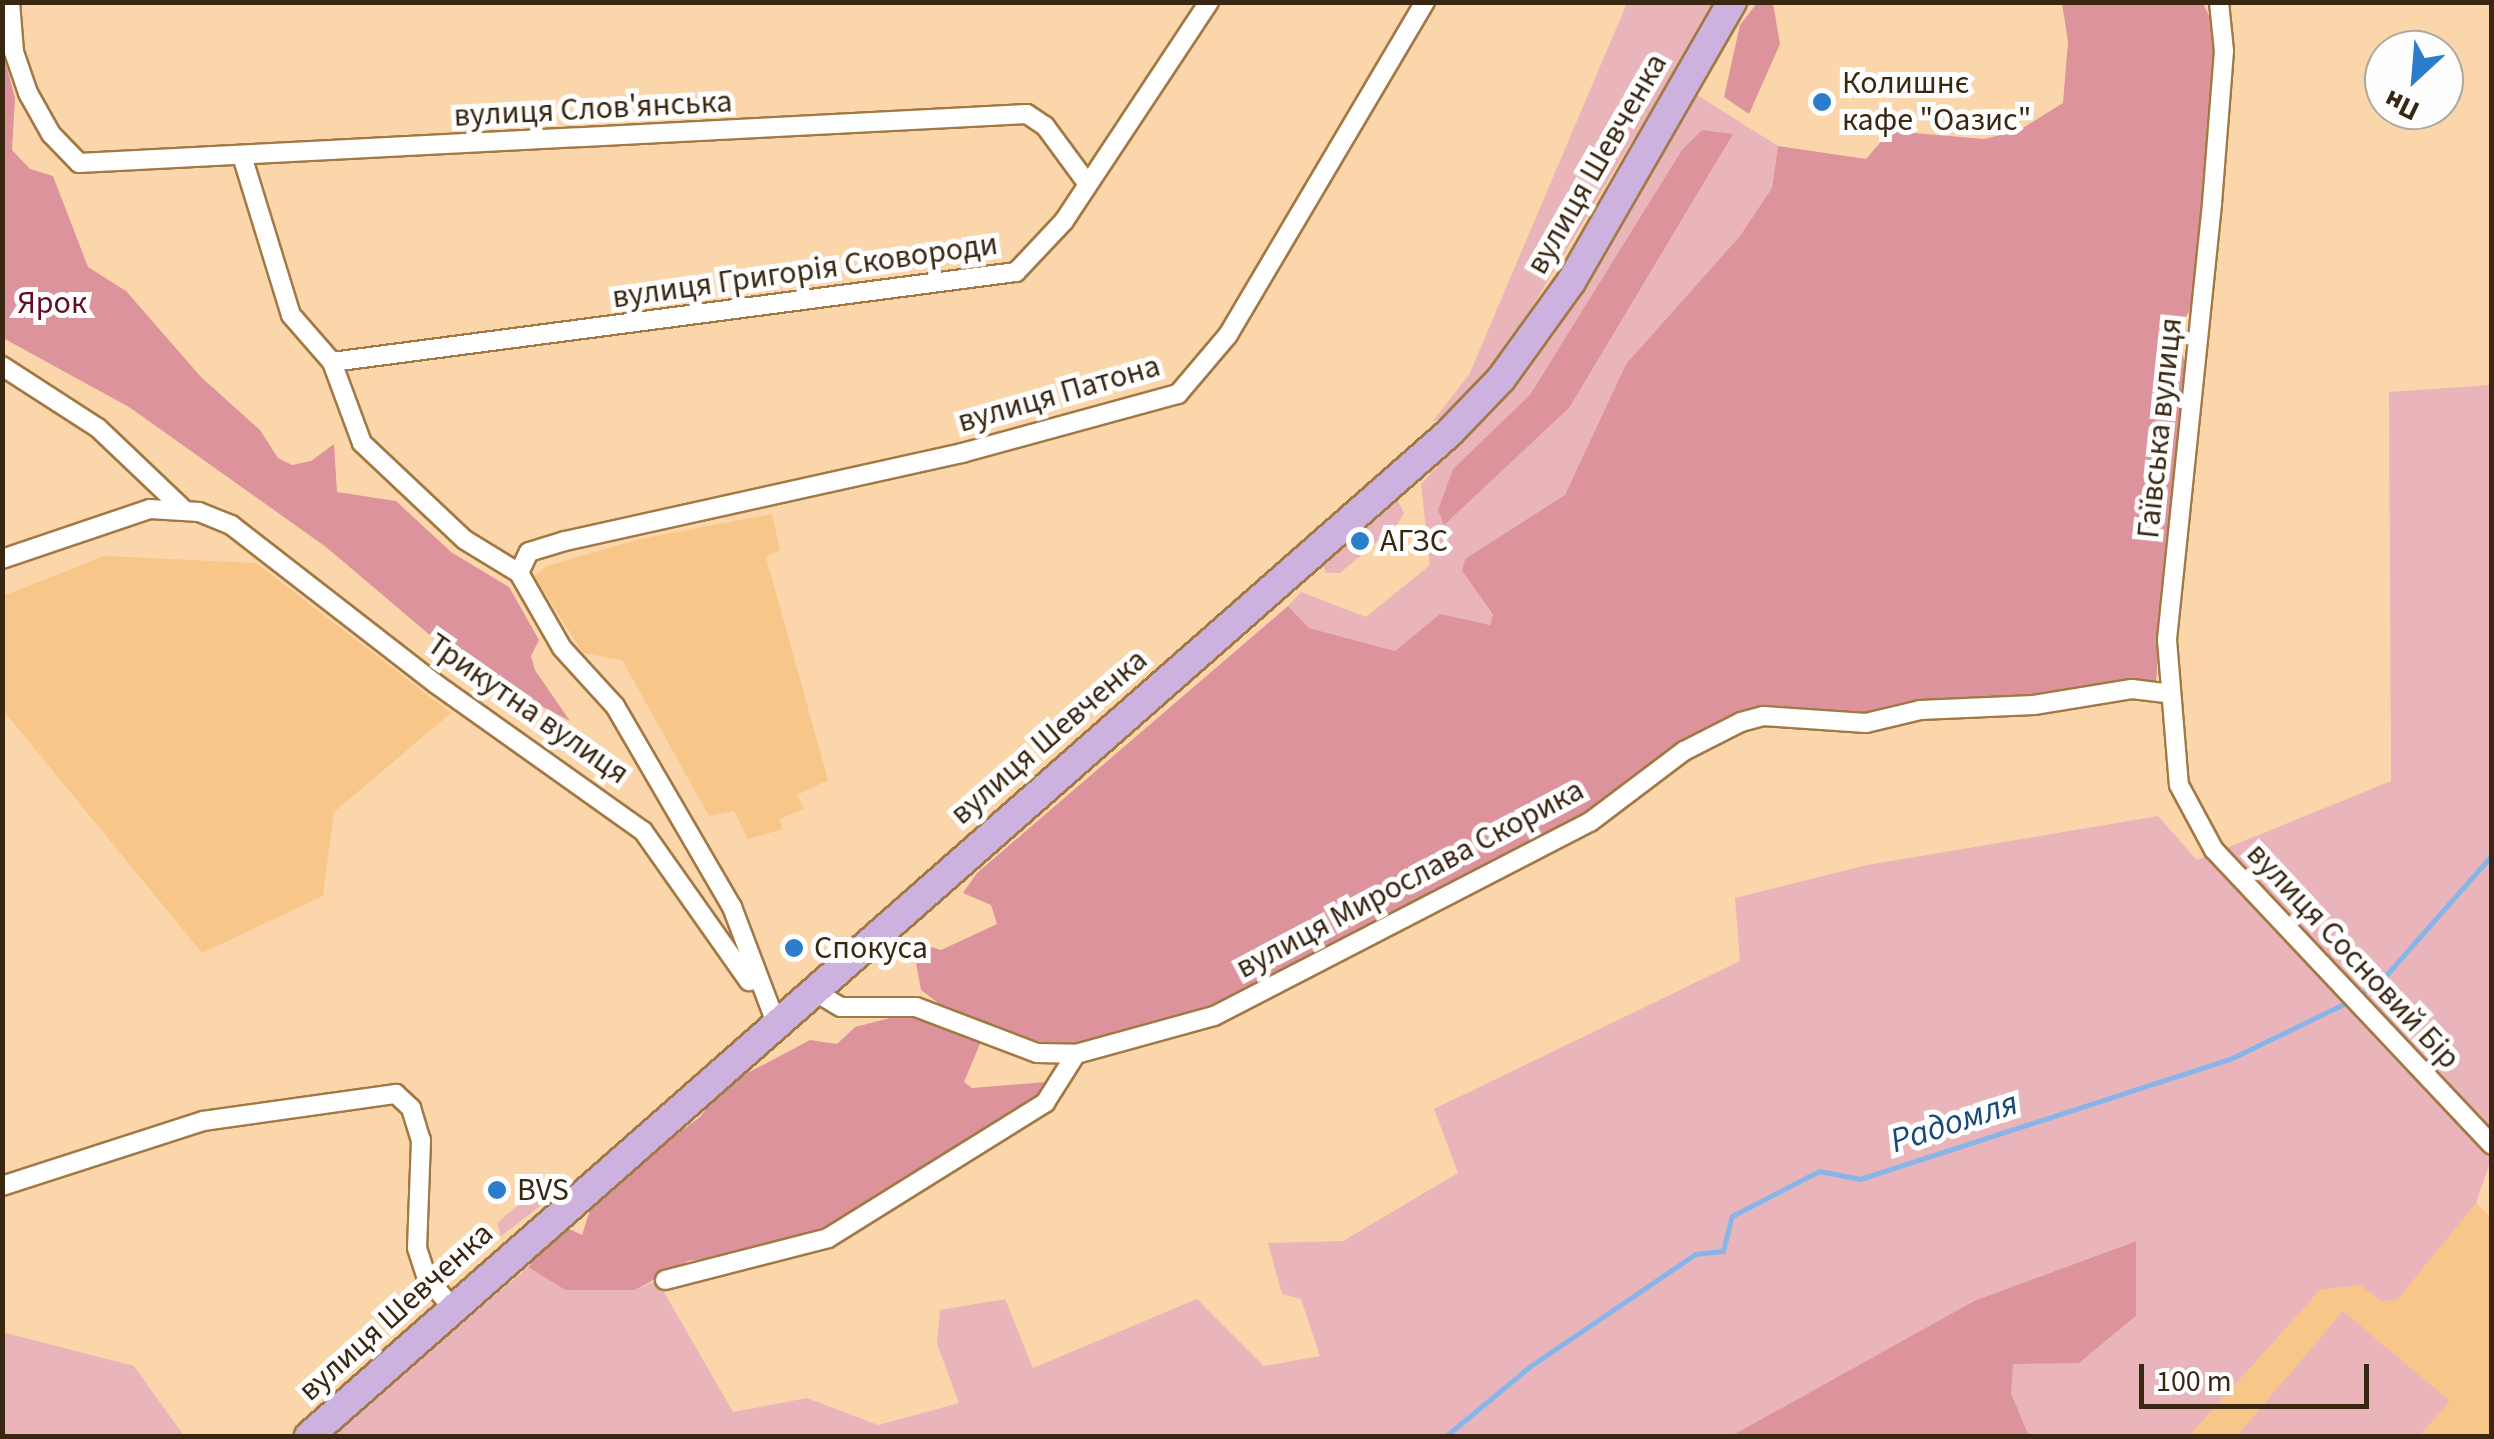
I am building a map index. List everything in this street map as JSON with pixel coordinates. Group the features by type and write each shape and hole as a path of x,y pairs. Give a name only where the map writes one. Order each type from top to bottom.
{"main road":[{"name":"вулиця Шевченка","path":"309,1436 1449,433 1502,379 1570,282 1732,2"}],"street":[{"name":"вулиця Григорія Сковороди","path":"332,362 1016,272 1048,244 1209,2"},
{"name":"вулиця Патона","path":"519,573 529,552 565,542 945,457 1178,394 1228,335 1425,2"},
{"name":"Гаївська вулиця","path":"2214,850 2179,785 2170,694 2168,615 2212,204 2224,50 2220,2"},
{"name":"вулиця Слов'янська","path":"11,3 14,52 28,93 71,160 243,159 1027,114 1045,126 1087,183"},
{"path":"243,159 291,314 332,362 348,417 371,457 465,540 519,573 562,648 642,744 732,907 776,1024"},
{"name":"Трикутна вулиця","path":"2,366 98,428 184,510"},
{"name":"Трикутна вулиця","path":"2,558 140,511 184,510 231,525 436,684 623,813 682,881 776,1024"},
{"name":"вулиця Мирослава Скорика","path":"814,991 841,1008 916,1007 1037,1054 1076,1054 1122,1038 1181,1028 1300,973 1590,822 1684,751 1741,722 1763,716 1866,723 1920,710 2034,705 2132,689 2170,694"},
{"name":"вулиця Сосновий Бір","path":"2214,850 2357,1007 2492,1144"},
{"path":"665,1280 828,1238 1045,1104 1076,1054"},
{"path":"2,1186 204,1120 396,1094 411,1108 421,1140 417,1248 426,1276 453,1309"}],"shaded area":[{"path":"1627,3 1715,3 1508,347 1446,416 1432,422 1469,375"},
{"path":"1697,95 1778,146 1772,188 1740,236 1626,364 1565,496 1465,559 1462,571 1493,616 1491,625 1440,615 1395,651 1309,628 1288,606 1301,592 1366,617 1430,565 1421,484 1532,361 1616,237"},
{"path":"2491,385 2491,1159 2476,1203 2397,1300 2381,1301 2360,1285 2320,1290 2189,1436 2029,1436 2011,1393 2012,1364 2080,1362 2135,1317 2135,1241 1974,1301 1731,1436 331,1436 528,1267 565,1290 635,1290 657,1280 733,1412 807,1398 878,1425 959,1403 937,1344 940,1310 1005,1299 1033,1368 1197,1299 1264,1366 1320,1356 1301,1299 1282,1294 1268,1243 1343,1241 1458,1173 1434,1109 1740,961 1735,898 1867,865 2158,816 2197,860 2391,781 2389,392"},
{"path":"1396,497 1404,513 1397,525 1340,573 1326,573 1322,562"},
{"path":"772,514 780,550 766,557 828,780 797,795 804,809 779,819 783,829 748,839 734,811 709,816 622,660 583,653 534,576 547,566 640,539"},
{"path":"104,556 256,563 451,713 334,812 323,896 202,953 3,710 3,596"},
{"path":"544,1184 548,1200 501,1236 497,1223"},
{"path":"2476,1203 2491,1217 2491,1436 2189,1436 2320,1290 2360,1285 2381,1301"},
{"path":"2343,1311 2450,1401 2419,1436 2237,1436"},
{"path":"2,1332 134,1366 184,1436 3,1436"}],"green space":[{"path":"2202,2 2217,31 2198,297 2176,333 2192,385 2163,572 2156,685 1869,715 1753,708 1567,826 1261,984 1169,1022 1067,1049 987,1027 964,1082 972,1088 1046,1082 1037,1101 824,1233 756,1252 688,1261 635,1290 565,1290 528,1267 565,1227 582,1235 589,1213 620,1177 700,1117 723,1086 810,1040 837,1044 855,1027 898,1016 920,1002 942,1006 921,990 912,941 941,950 997,924 991,905 963,893 977,873 1288,606 1309,628 1395,651 1440,614 1490,625 1493,615 1462,571 1465,559 1565,495 1626,364 1740,236 1772,188 1778,146 1866,159 1890,131 1984,139 2018,131 2063,103 2068,42 2062,3"},
{"path":"1757,3 1773,3 1780,44 1749,114 1724,97 1740,25"},
{"name":"Ярок","path":"2,49 15,98 12,150 30,169 53,176 88,267 126,291 201,377 260,430 278,458 292,465 311,461 334,444 337,492 396,501 451,552 509,587 539,640 531,656 535,670 570,721 470,669 326,547 129,407 3,338"},
{"path":"1702,130 1733,134 1569,408 1444,525 1438,510 1453,469 1530,395 1682,150"},
{"path":"2136,1241 2136,1316 2079,1363 2013,1364 2011,1393 2029,1436 1731,1436 1974,1301"}],"waterway":[{"name":"Радомля","path":"1446,1436 1529,1367 1695,1254 1723,1251 1732,1216 1819,1171 1860,1179 2230,1059 2344,1004 2380,982 2492,855"}],"place":[{"name":"Колишнє кафе \"Оазис\"","path":"1822,102"},
{"name":"АГЗС","path":"1360,541"},
{"name":"Спокуса","path":"794,948"},
{"name":"BVS","path":"497,1190"}]}
